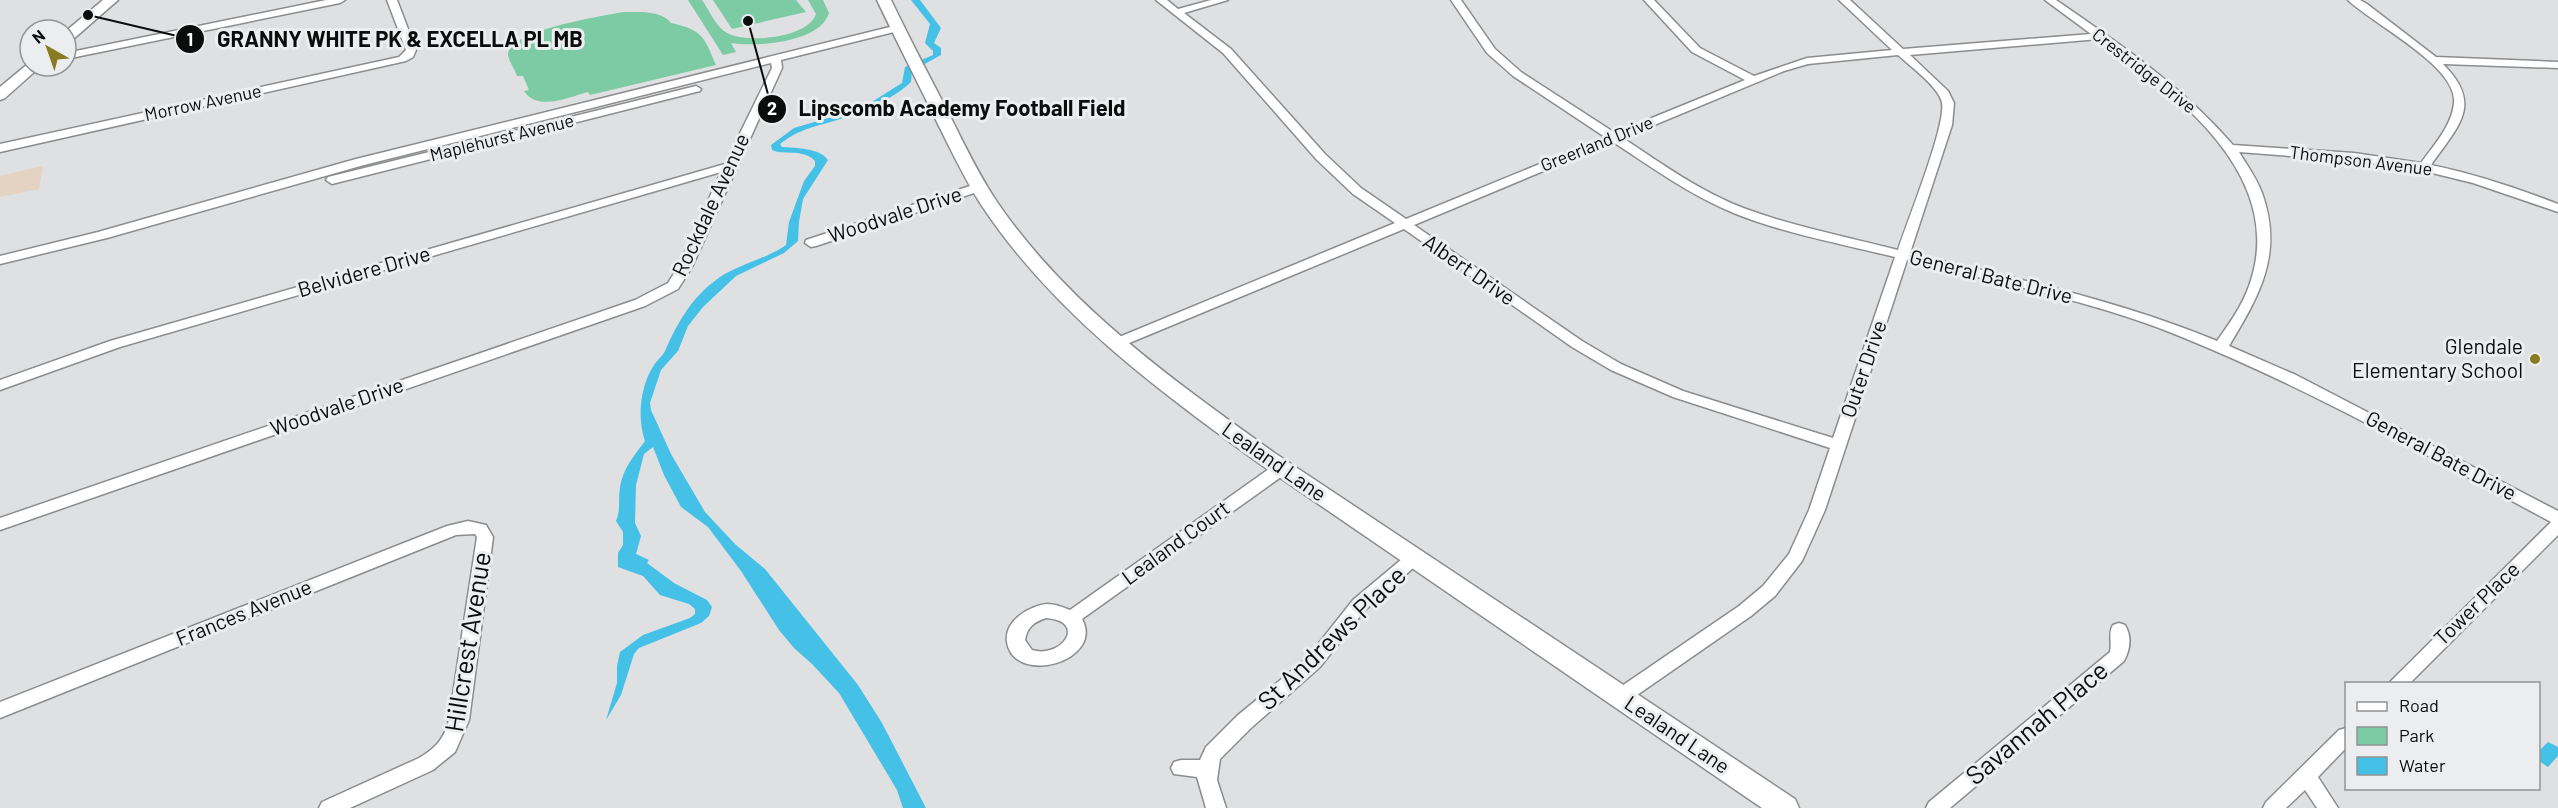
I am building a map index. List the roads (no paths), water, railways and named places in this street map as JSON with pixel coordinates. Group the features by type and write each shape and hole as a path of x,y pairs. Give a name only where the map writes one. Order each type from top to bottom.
{"street":[{"path":"78,28 111,0"},
{"path":"78,54 340,0"},
{"name":"Morrow Avenue","path":"0,148 406,57 411,50 392,0"},
{"name":"Lealand Lane","path":"884,0 979,187 1007,228 1043,270 1117,343 1197,407 1282,468 1785,808"},
{"name":"Albert Drive","path":"1161,0 1232,56 1342,179 1559,332 1616,367 1678,394 1838,445"},
{"path":"1177,12 1223,0"},
{"name":"General Bate Drive","path":"1455,0 1476,31 1504,63 1689,187 1740,211 1782,225 2116,309 2221,347 2307,386 2558,518"},
{"path":"1649,0 1696,50 1752,79"},
{"name":"Outer Drive","path":"1620,697 1745,611 1773,586 1792,563 1810,528 1946,125 1948,103 1943,91 1844,0"},
{"name":"Crestridge Drive","path":"2050,0 2175,91 2231,148 2258,200 2265,233 2257,283 2221,347"},
{"path":"2353,0 2383,20 2433,60 2454,82 2460,101 2454,120 2424,167"},
{"name":"Maplehurst Avenue","path":"0,260 167,221 900,33"},
{"name":"Greerland Drive","path":"1117,343 1752,79 1807,62 2099,36"},
{"path":"2433,60 2558,65"},
{"name":"Rockdale Avenue","path":"673,286 695,248 776,64"},
{"path":"0,95 20,78"},
{"name":"Thompson Avenue","path":"2231,148 2365,158 2424,167 2494,185 2558,207"},
{"name":"Belvidere Drive","path":"0,385 115,344 730,166"},
{"name":"Woodvale Drive","path":"811,243 979,187"},
{"name":"Woodvale Drive","path":"0,524 640,303 673,286"},
{"name":"Lealand Court","path":"1071,618 1282,468"},
{"name":"Tower Place","path":"2399,682 2558,525"},
{"name":"Frances Avenue","path":"0,710 453,530 475,527 483,533 484,537"},
{"name":"Hillcrest Avenue","path":"329,808 426,764 451,746 459,720 484,537"},
{"name":"St Andrews Place","path":"1208,769 1213,753 1226,739 1314,662 1359,605 1414,558"},
{"name":"Savannah Place","path":"1936,808 2118,656 2121,644 2119,630"},
{"path":"2273,808 2345,737"},
{"path":"1181,768 1208,769 1207,780 1216,808"},
{"path":"2307,777 2328,808"}],"water":[{"path":"911,0 920,0 941,28 934,43 941,48 941,55 912,71 911,82 887,99 858,113 801,131 780,144 782,147 814,151 828,160 803,199 798,241 784,253 736,276 703,307 688,326 678,351 661,370 650,403 671,454 705,512 735,544 765,569 858,685 882,723 926,808 903,808 897,790 839,693 779,630 741,571 708,527 681,507 664,475 653,447 644,454 636,485 635,523 641,536 636,554 649,560 647,563 674,583 707,600 712,607 709,616 701,623 639,648 634,654 621,695 606,720 617,683 620,652 643,635 690,618 695,614 695,609 689,604 660,595 643,576 618,567 618,553 623,545 623,532 616,521 621,480 626,468 645,441 641,422 641,402 649,373 664,353 686,312 707,287 724,275 786,245 789,222 804,181 815,166 815,161 800,153 777,152 772,150 771,145 794,128 862,108 902,83 905,67 933,55 933,51 925,43 930,24"},
{"path":"2548,742 2558,747 2558,756 2548,767 2540,762 2540,750"}],"place":[{"name":"GRANNY WHITE PK & EXCELLA PL MB","path":"88,15"},
{"name":"Lipscomb Academy Football Field","path":"748,21"},
{"name":"Glendale Elementary School","path":"2535,359"}]}
